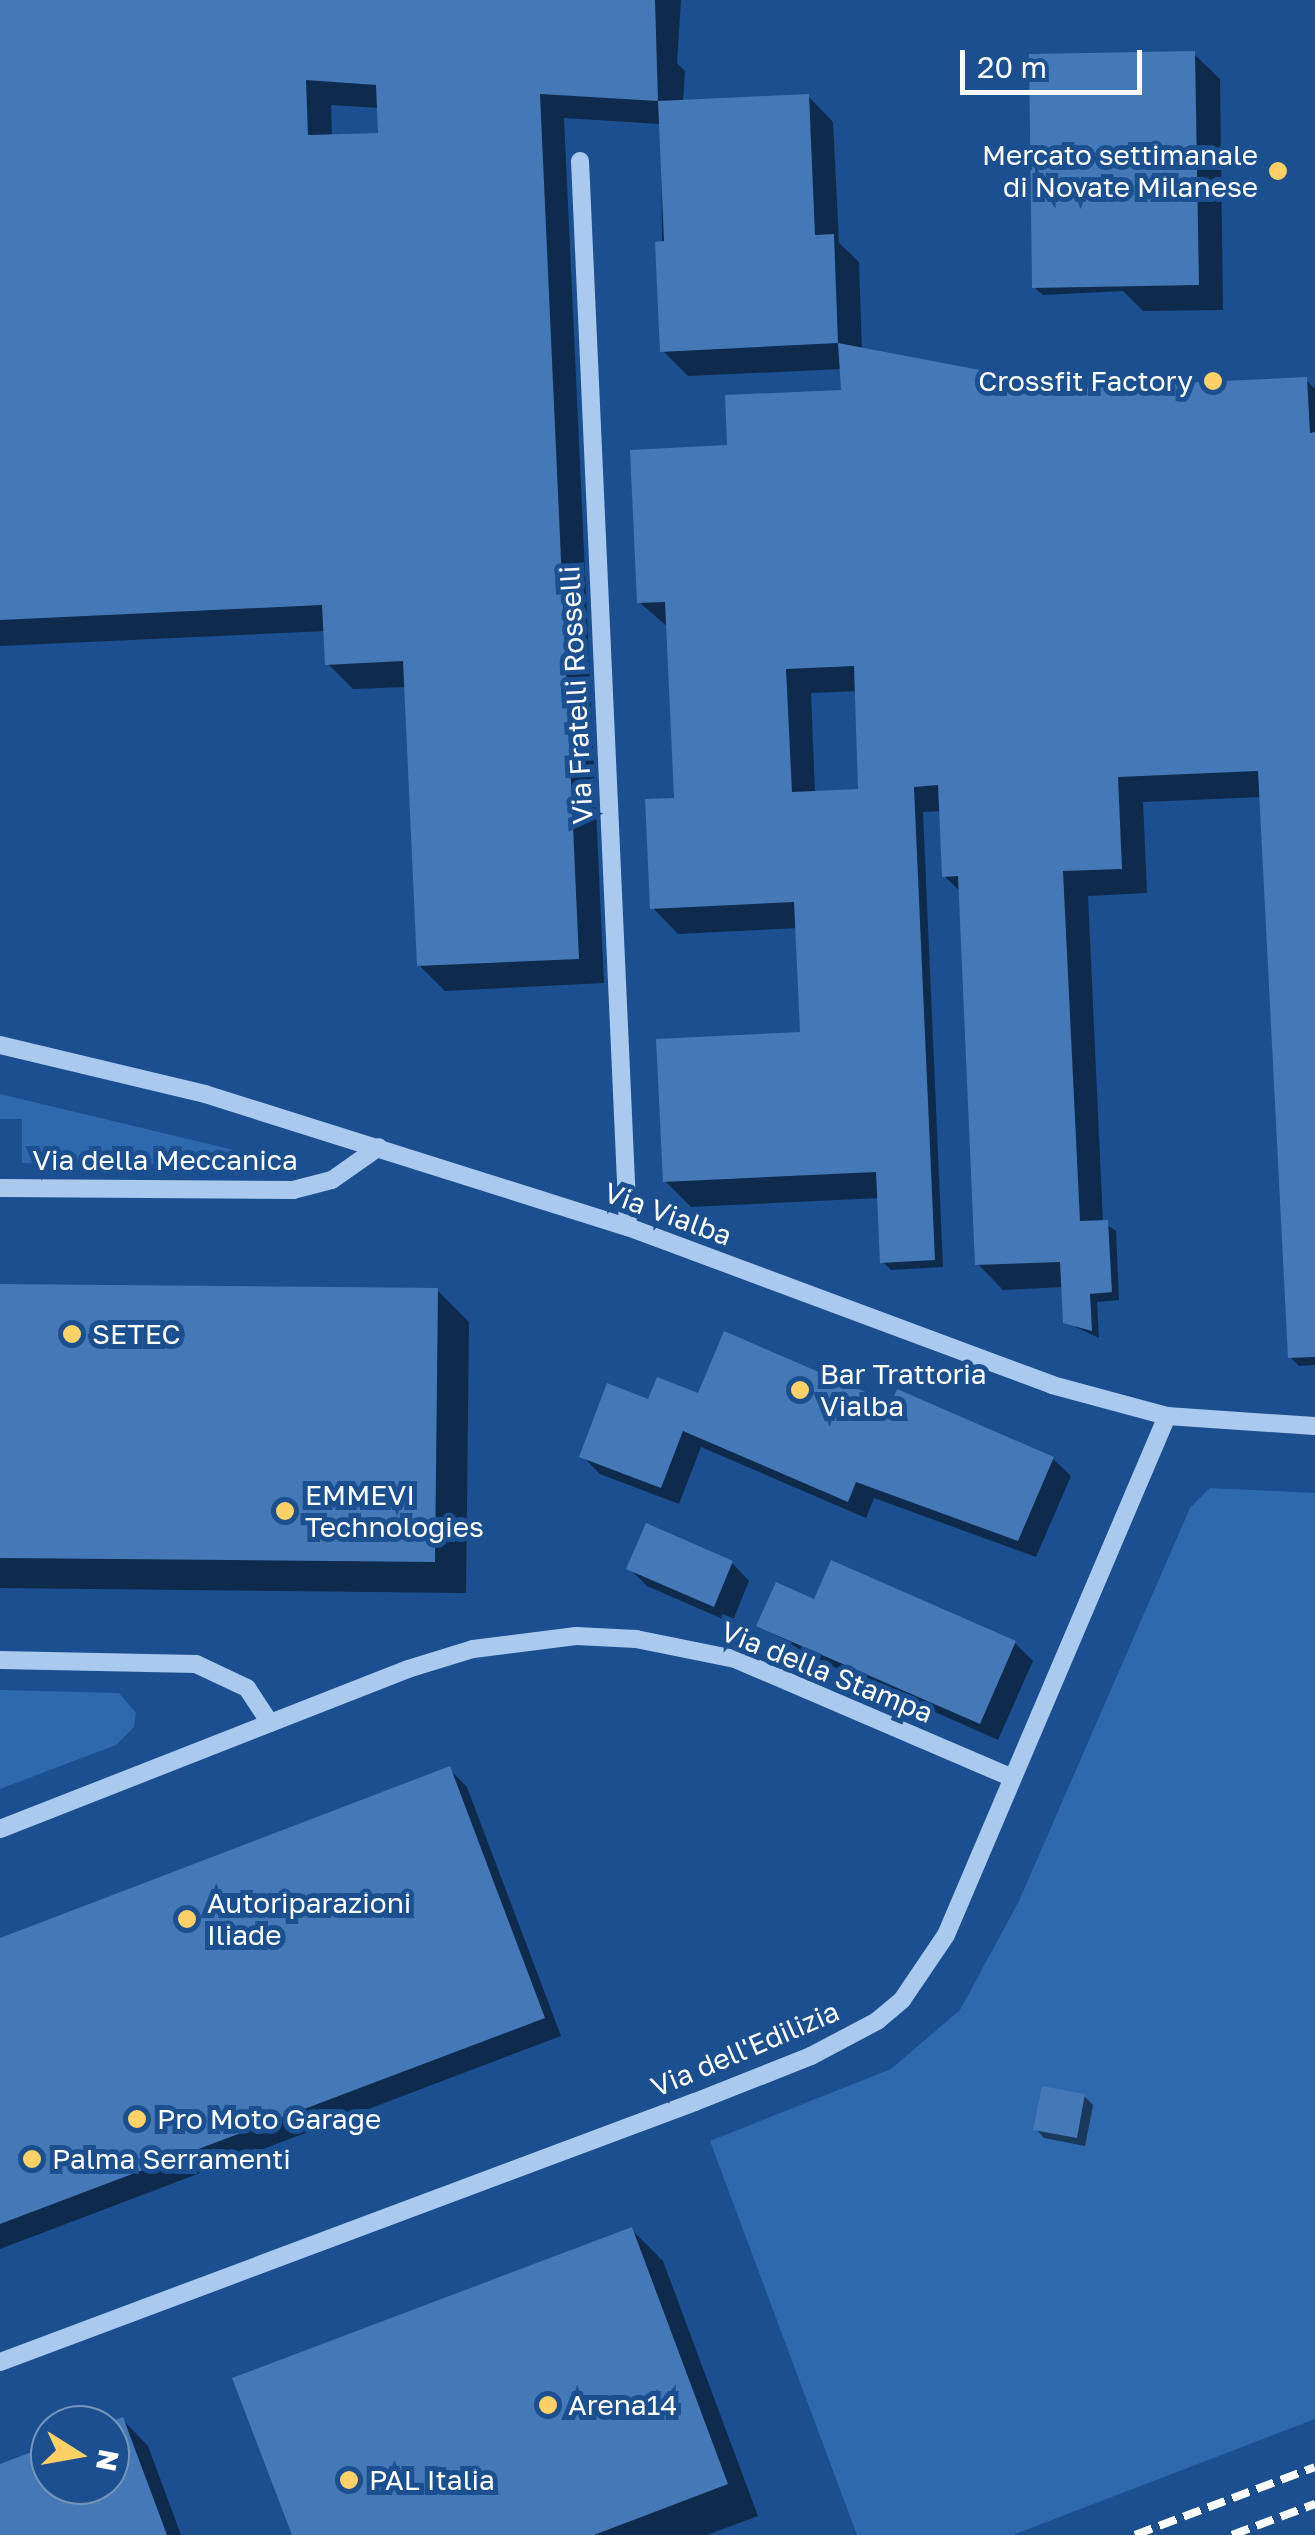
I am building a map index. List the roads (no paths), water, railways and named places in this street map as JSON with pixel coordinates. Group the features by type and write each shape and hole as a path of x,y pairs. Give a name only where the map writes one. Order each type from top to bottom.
{"street":[{"name":"Via Fratelli Rosselli","path":"580,161 628,1227"},
{"name":"Via Vialba","path":"0,1046 205,1094 628,1227 1052,1385 1167,1416 1315,1426"},
{"name":"Via della Meccanica","path":"0,1188 293,1190 332,1180 379,1147"},
{"name":"Via dell'Edilizia","path":"0,2362 694,2102 812,2056 877,2021 902,2000 946,1935 1167,1416"},
{"name":"Via della Stampa","path":"0,1829 472,1650 561,1636 636,1639 736,1660 1012,1778"},
{"path":"0,1660 196,1664 248,1688 270,1724"}],"railway":[{"path":"1135,2535 1315,2467"},
{"path":"1232,2535 1315,2504"}],"place":[{"name":"Mercato settimanale di Novate Milanese","path":"1278,171"},
{"name":"Crossfit Factory","path":"1213,381"},
{"name":"SETEC","path":"72,1334"},
{"name":"Bar Trattoria Vialba","path":"800,1390"},
{"name":"EMMEVI Technologies","path":"285,1511"},
{"name":"Autoriparazioni Iliade","path":"187,1919"},
{"name":"Pro Moto Garage","path":"137,2119"},
{"name":"Palma Serramenti","path":"32,2159"},
{"name":"Arena14","path":"548,2405"},
{"name":"PAL Italia","path":"349,2480"}]}
